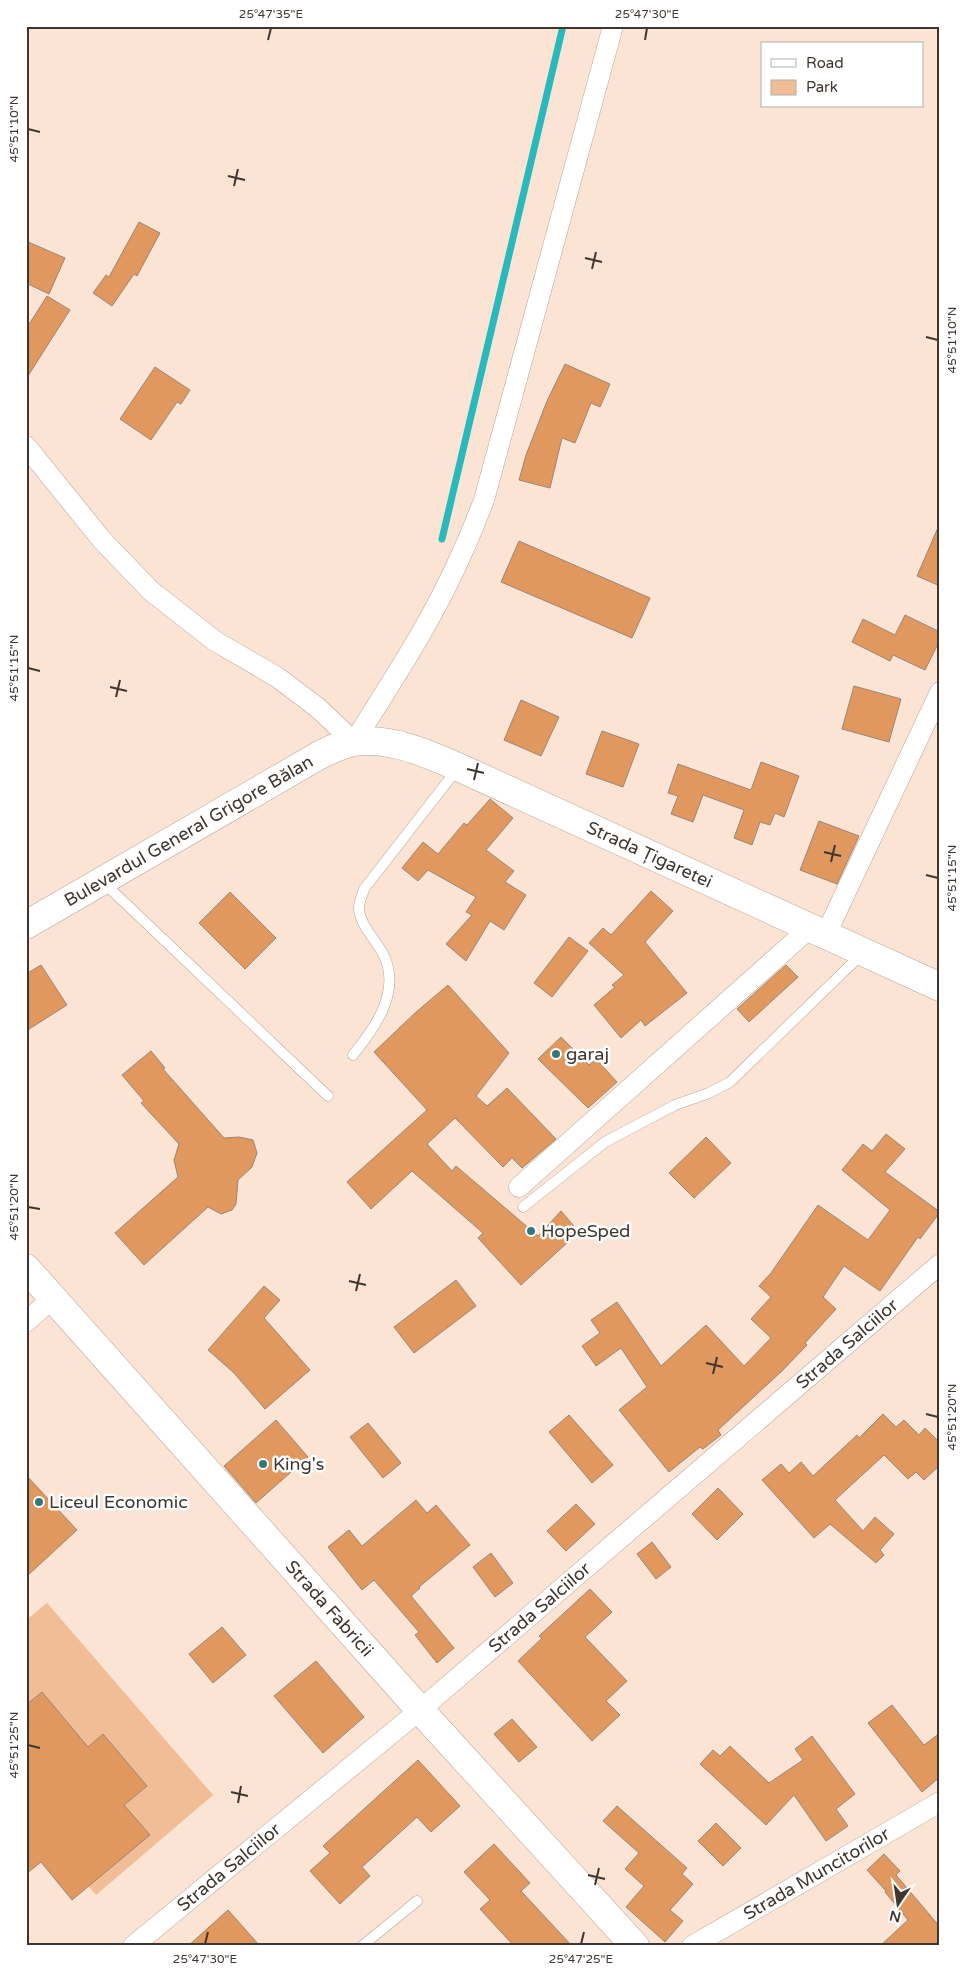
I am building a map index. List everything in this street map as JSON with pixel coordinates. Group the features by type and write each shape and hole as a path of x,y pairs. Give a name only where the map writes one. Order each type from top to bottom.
{"main road":[{"name":"Strada Țigaretei","path":"354,742 383,742 410,748 458,767 940,987"},
{"name":"Bulevardul General Grigore Bălan","path":"26,925 318,756 354,742"},
{"name":"Strada Fabricii","path":"26,1268 420,1710 635,1946"}],"street":[{"path":"26,446 102,540 151,591 215,641 277,677 318,708 354,742 410,652 435,607 462,554 484,500 613,26"},
{"path":"519,1187 818,931 940,692"},
{"name":"Strada Salciilor","path":"132,1946 420,1710 940,1264"},
{"path":"26,1322 54,1298"},
{"name":"Strada Muncitorilor","path":"692,1946 940,1802"}],"lane":[{"path":"353,1055 373,1030 386,1002 389,979 386,959 374,937 361,920 358,906 361,897 364,889 458,767"},
{"path":"103,881 328,1096"},
{"path":"523,1208 604,1142 675,1105 709,1093 730,1082 864,952"},
{"path":"362,1946 416,1902"}],"green space":[{"path":"47,1603 213,1795 96,1895 26,1814 26,1620"}],"building":[{"path":"139,222 160,233 137,276 134,274 112,306 93,293 106,275 109,277"},
{"path":"26,241 65,258 49,294 26,283"},
{"path":"47,296 70,310 26,379 26,329"},
{"path":"565,364 610,384 600,407 591,403 575,443 562,438 550,488 519,480 526,455 547,401"},
{"path":"155,367 190,390 181,404 177,402 151,440 120,419"},
{"path":"940,523 940,586 917,576"},
{"path":"519,541 650,598 632,638 501,582"},
{"path":"905,615 940,632 940,640 925,670 893,655 890,661 852,642 863,619 895,635"},
{"path":"854,686 901,699 889,742 842,729"},
{"path":"521,700 559,717 541,756 504,740"},
{"path":"602,731 639,744 623,787 586,774"},
{"path":"761,762 799,776 784,817 775,813 770,825 760,822 752,845 734,838 744,810 703,795 693,822 671,814 678,796 668,793 678,764 751,790"},
{"path":"490,799 513,818 486,850 514,871 505,882 526,895 504,930 490,921 466,961 446,944 472,915 466,912 476,897 428,870 418,881 402,868 423,842 438,854 464,823 467,825"},
{"path":"819,821 859,836 837,884 800,870"},
{"path":"651,891 673,911 645,942 687,993 645,1026 641,1020 621,1038 594,1005 615,987 612,985 624,975 589,943 603,928 611,935"},
{"path":"230,892 276,938 245,969 199,923"},
{"path":"569,937 588,951 552,997 534,983"},
{"path":"41,965 67,1005 26,1031 26,974"},
{"path":"786,965 798,977 749,1022 737,1009"},
{"path":"448,985 509,1053 476,1096 487,1106 507,1088 556,1139 522,1168 512,1158 503,1167 455,1118 427,1144 452,1171 456,1166 538,1236 561,1211 579,1232 521,1285 478,1238 483,1233 412,1171 371,1209 347,1182 427,1110 374,1052"},
{"path":"561,1037 589,1065 596,1059 617,1082 588,1108 538,1059"},
{"path":"151,1051 165,1068 163,1069 224,1138 239,1137 253,1140 257,1153 252,1167 238,1180 236,1204 232,1210 221,1214 208,1207 144,1265 115,1233 178,1177 174,1160 179,1144 141,1103 144,1101 122,1075"},
{"path":"886,1134 905,1149 885,1172 940,1212 920,1239 918,1237 880,1291 844,1266 823,1297 836,1309 805,1343 807,1345 783,1370 718,1430 721,1435 703,1449 700,1447 669,1472 619,1410 647,1387 621,1348 596,1366 582,1346 600,1333 591,1320 617,1302 661,1366 706,1325 744,1366 771,1338 751,1319 771,1297 759,1286 771,1273 818,1205 868,1240 890,1210 842,1170 863,1144 872,1151"},
{"path":"706,1137 731,1163 694,1198 669,1173"},
{"path":"456,1280 476,1306 414,1353 394,1327"},
{"path":"264,1286 280,1300 264,1318 310,1370 265,1409 234,1373 208,1350"},
{"path":"883,1414 896,1427 904,1420 919,1435 925,1428 940,1443 940,1465 924,1480 916,1472 908,1479 884,1455 835,1500 863,1531 875,1517 894,1534 880,1550 884,1555 876,1563 830,1524 814,1538 762,1480 781,1464 789,1473 801,1462 813,1476 857,1435 859,1438"},
{"path":"569,1415 613,1465 592,1483 549,1432"},
{"name":"King's","path":"276,1420 308,1457 256,1503 224,1466"},
{"path":"368,1423 401,1463 383,1478 350,1437"},
{"name":"Liceul Economic","path":"26,1475 77,1530 26,1577"},
{"path":"718,1488 743,1514 717,1540 692,1514"},
{"path":"416,1500 427,1513 436,1505 470,1545 419,1587 411,1596 454,1648 437,1663 415,1635 419,1632 374,1580 362,1590 328,1547 349,1530 362,1546"},
{"path":"576,1504 595,1524 566,1551 547,1531"},
{"path":"652,1542 671,1567 656,1579 637,1554"},
{"path":"491,1553 513,1583 495,1597 473,1567"},
{"path":"590,1589 612,1612 585,1637 627,1681 606,1701 620,1715 592,1741 518,1661 542,1638 539,1636"},
{"path":"222,1627 246,1655 213,1683 189,1654"},
{"path":"316,1661 364,1717 323,1753 274,1696"},
{"path":"42,1692 88,1747 103,1734 147,1786 124,1805 150,1835 72,1900 41,1862 26,1874 26,1705"},
{"path":"892,1705 924,1745 940,1733 940,1777 922,1792 868,1723"},
{"path":"512,1719 537,1747 519,1762 494,1734"},
{"path":"812,1736 855,1794 836,1809 848,1826 826,1841 794,1795 766,1825 700,1764 713,1750 720,1756 730,1746 769,1783 803,1760 795,1749"},
{"path":"418,1760 460,1806 431,1832 417,1817 362,1867 370,1876 340,1904 310,1871 330,1853 323,1846"},
{"path":"617,1806 687,1868 682,1874 693,1884 670,1910 683,1921 665,1942 626,1907 644,1886 625,1869 639,1853 603,1821"},
{"path":"716,1823 741,1848 723,1866 698,1841"},
{"path":"494,1844 530,1883 521,1891 572,1946 514,1946 480,1909 490,1900 464,1872"},
{"path":"884,1854 900,1871 896,1875 940,1927 940,1940 933,1946 880,1946 908,1920 867,1870"},
{"path":"228,1910 260,1946 188,1946"}],"waterway":[{"path":"442,539 563,26"}],"place":[{"name":"garaj","path":"556,1054"},
{"name":"HopeSped","path":"531,1231"},
{"name":"King's","path":"263,1464"},
{"name":"Liceul Economic","path":"39,1502"}]}
